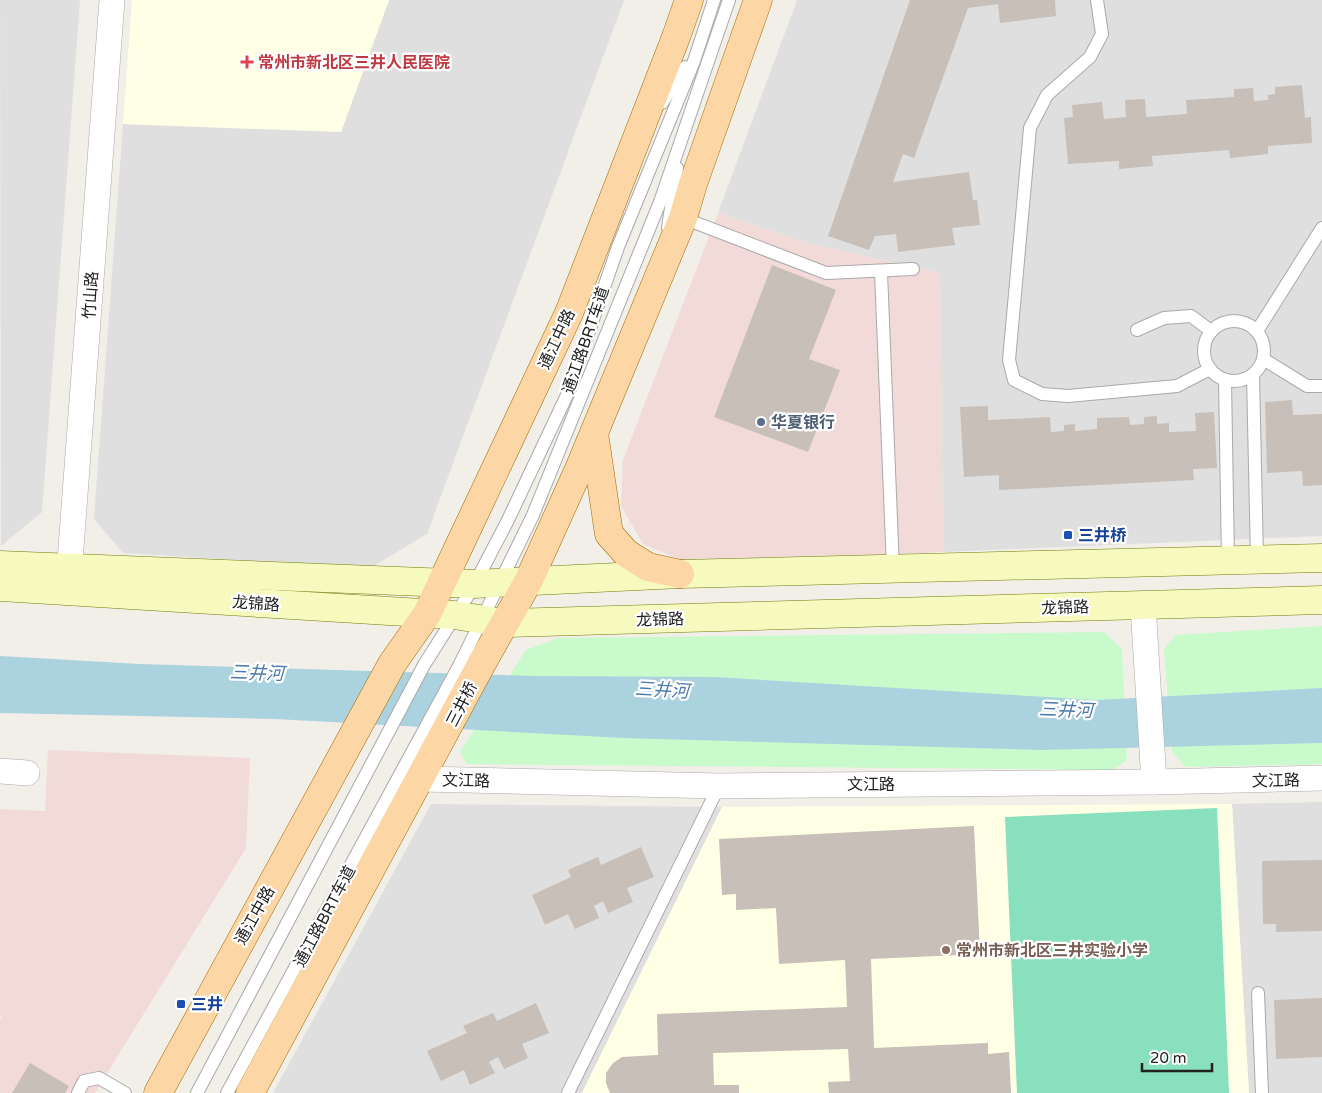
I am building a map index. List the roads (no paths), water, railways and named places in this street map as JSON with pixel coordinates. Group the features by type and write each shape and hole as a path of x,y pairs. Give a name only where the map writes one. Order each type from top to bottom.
{"main road":[{"name":"通江中路","path":"158,1093 392,664 427,614 569,312 689,0"},
{"path":"492,621 528,582 579,469 683,218 692,184 758,0"},
{"path":"594,432 610,534 626,553 648,566 680,574"},
{"name":"龙锦路","path":"0,587 69,580 474,584 680,574 1322,558"},
{"name":"龙锦路","path":"0,565 69,580 454,615 492,621 1322,600"},
{"name":"三井桥","path":"430,741 492,621"},
{"path":"250,1093 421,779 430,741"}],"street":[{"name":"竹山路","path":"69,580 112,0"},
{"path":"1143,605 1154,782"},
{"path":"0,772 26,773"},
{"name":"文江路","path":"421,779 719,786 1154,782 1322,778"}],"lane":[{"name":"通江路BRT车道","path":"197,1093 424,665 474,584 567,395 618,247 700,44 714,0"},
{"name":"通江路BRT车道","path":"492,621 502,583 533,515 656,212 729,0"},
{"path":"1097,0 1102,34 1090,57 1047,96 1030,128 1009,360 1014,380 1042,394 1068,396 1178,386 1210,369"},
{"path":"634,146 700,44"},
{"path":"662,270 683,135"},
{"path":"683,218 826,273 881,272 913,269"},
{"path":"1258,330 1322,228"},
{"path":"881,272 892,569"},
{"path":"1137,330 1164,318 1191,316 1211,331"},
{"path":"1253,375 1234,381 1225,380 1210,369 1204,350 1205,340 1219,324 1239,320 1258,330 1263,339 1265,350 1263,359 1253,375 1257,559"},
{"path":"1263,359 1307,386 1322,386"},
{"path":"1225,380 1228,560"},
{"name":"通江路BRT车道","path":"227,1093 430,741"},
{"path":"568,1093 719,786"},
{"path":"1258,994 1262,1093"},
{"path":"78,1093 84,1081 99,1078 125,1093"}],"water":[{"name":"三井河","path":"0,656 140,664 534,676 714,677 1097,700 1322,688 1322,743 1041,750 624,738 275,719 0,713"}],"place":[{"name":"常州市新北区三井人民医院","path":"247,62"},
{"name":"华夏银行","path":"761,422"},
{"name":"三井桥","path":"1068,535"},
{"name":"常州市新北区三井实验小学","path":"946,950"},
{"name":"三井","path":"181,1004"}]}
